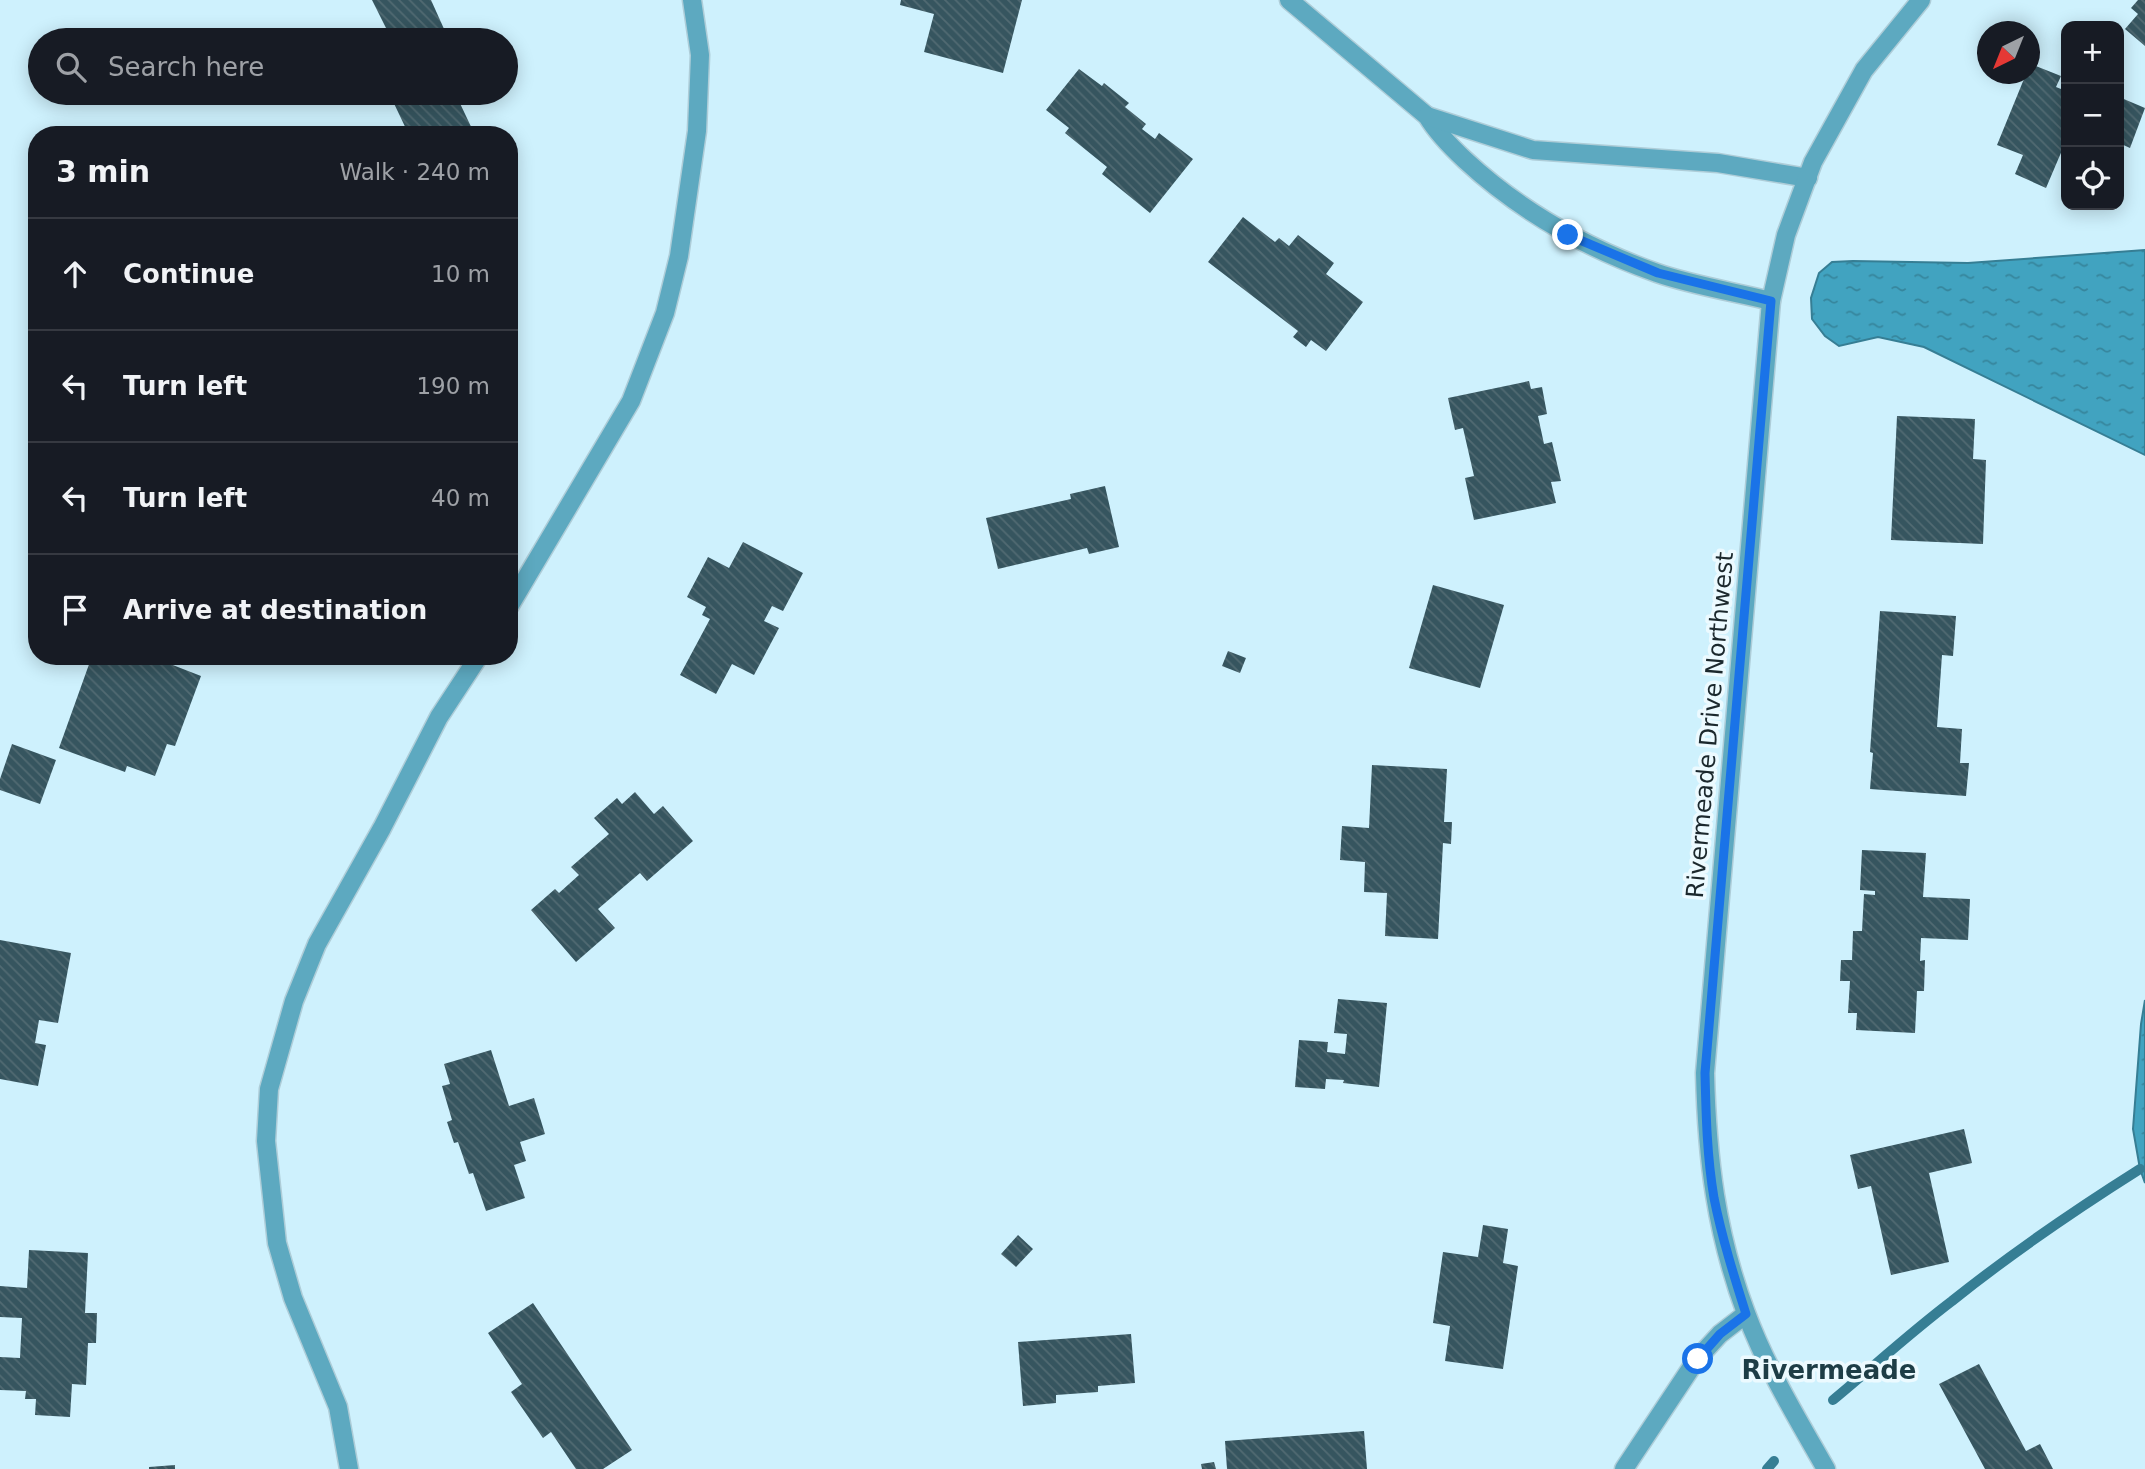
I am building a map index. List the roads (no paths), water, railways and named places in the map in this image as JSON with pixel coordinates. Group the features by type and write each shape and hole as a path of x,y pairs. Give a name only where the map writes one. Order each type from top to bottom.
{"street":[{"path":"518,592 631,401 665,313 679,256 697,131 700,55 692,0"},
{"path":"1289,0 1427,116 1437,132 1481,175 1523,208 1568,235 1658,273 1771,301"},
{"name":"Rivermeade Drive Northwest","path":"1826,1469 1782,1390 1746,1314 1727,1256 1714,1197 1706,1135 1705,1073 1771,301 1786,235 1813,162 1864,70 1921,0"},
{"path":"1427,116 1533,150 1718,163 1808,178"},
{"path":"349,1469 338,1407 293,1298 277,1243 266,1141 270,1090 294,1001 317,944 382,828 439,717 473,665"},
{"path":"1624,1469 1698,1359 1720,1334 1746,1314"}],"water":[{"path":"2145,250 2145,455 1924,347 1878,337 1839,346 1825,336 1812,319 1811,298 1819,273 1832,262 1968,263"},
{"path":"2145,1000 2145,1183 2133,1129"}],"waterway":[{"path":"1833,1400 1922,1325 1998,1266 2140,1169"},
{"path":"1767,1469 1774,1461"}],"district":[{"name":"Rivermeade","path":"1829,1370"}]}
